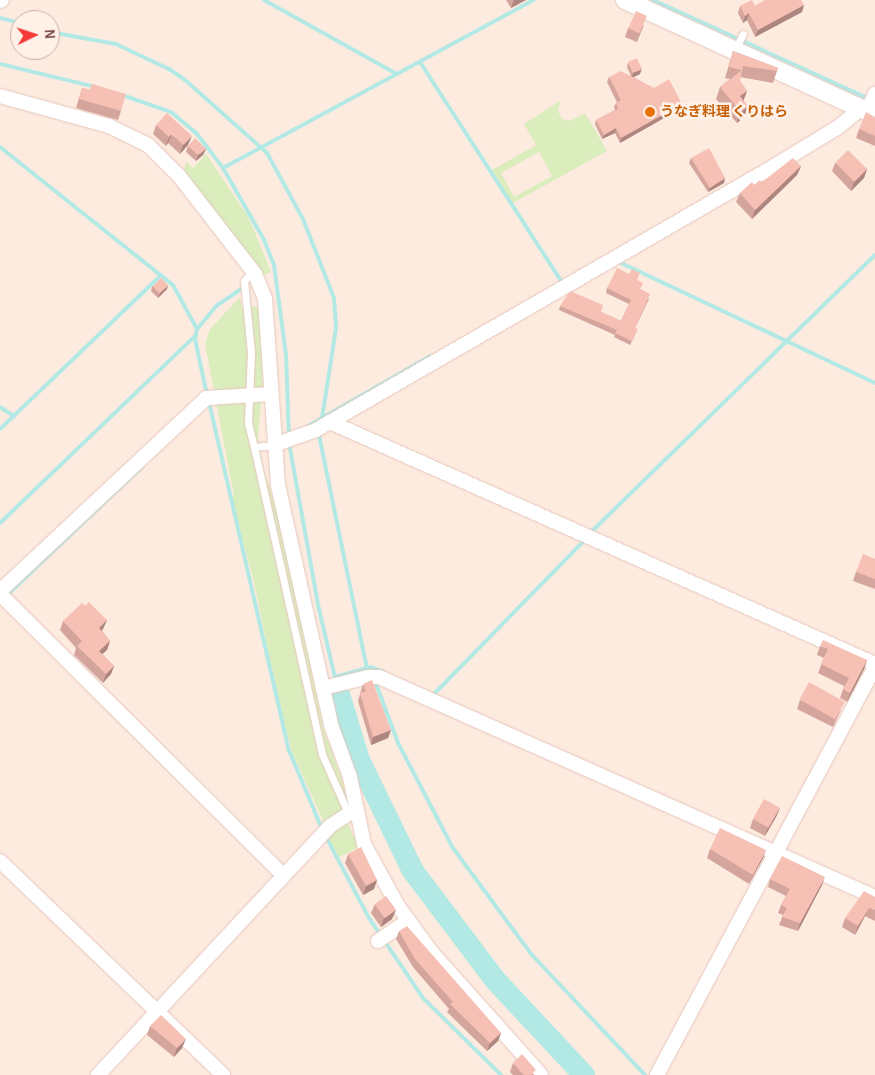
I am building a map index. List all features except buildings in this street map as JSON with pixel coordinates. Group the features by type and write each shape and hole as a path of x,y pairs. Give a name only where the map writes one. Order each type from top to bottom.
{"street":[{"path":"625,0 739,41 870,104"},
{"path":"0,96 109,126 148,145 177,173 253,271 265,298 271,394 284,443 278,485 332,687 352,811 364,844 409,920 449,974 541,1075"},
{"path":"284,443 330,422 779,163 837,128 870,104"},
{"path":"271,394 209,397 2,595 281,873"},
{"path":"330,422 875,666 657,1075"},
{"path":"332,687 373,676 875,897"},
{"path":"98,1075 153,1010 281,873 324,833 352,811"},
{"path":"0,861 153,1010 223,1075"},
{"path":"381,939 409,920"}],"lane":[{"path":"253,271 244,281 251,353 248,423 322,754 352,811"},
{"path":"254,447 284,443"}],"green space":[{"path":"561,100 558,111 562,119 570,121 585,113 607,151 513,203 492,170 536,145 524,124","holes":["539,152 552,176 514,197 501,173"]},
{"path":"206,154 249,218 271,272 264,275 184,171 186,161 193,168"},
{"path":"240,297 242,307 259,306 263,383 258,438 263,467 281,525 323,727 349,800 342,805 342,813 325,825 292,752 275,686 254,582 231,497 234,496 205,344 210,329"},
{"path":"347,822 359,847 339,857 326,832"}],"waterway":[{"path":"264,0 397,74"},
{"path":"223,168 534,0"},
{"path":"653,0 869,99"},
{"path":"0,18 10,20"},
{"path":"60,34 116,44 169,69 184,79 267,153 303,219 334,298 336,328 322,418"},
{"path":"420,62 561,281"},
{"path":"0,64 96,87"},
{"path":"122,95 171,112 197,134 223,168 264,240 274,265 286,355 289,436"},
{"path":"0,147 173,285 197,329"},
{"path":"590,533 875,255"},
{"path":"617,261 875,383"},
{"path":"0,429 161,275"},
{"path":"207,395 195,339 197,329 216,306 241,289"},
{"path":"0,523 195,336"},
{"path":"308,426 430,356"},
{"path":"209,402 288,748 322,829"},
{"path":"0,407 14,416"},
{"path":"319,435 367,668"},
{"path":"289,443 319,609 336,682"},
{"path":"7,595 143,466"},
{"path":"434,694 586,539"},
{"path":"335,677 371,667 384,672"},
{"path":"375,681 398,743 453,848 532,955 645,1075"},
{"path":"338,691 359,760 413,871 496,981 584,1075"},
{"path":"325,835 369,918 423,998 501,1075"}],"place":[{"name":"うなぎ料理 くりはら","path":"650,112"}]}
